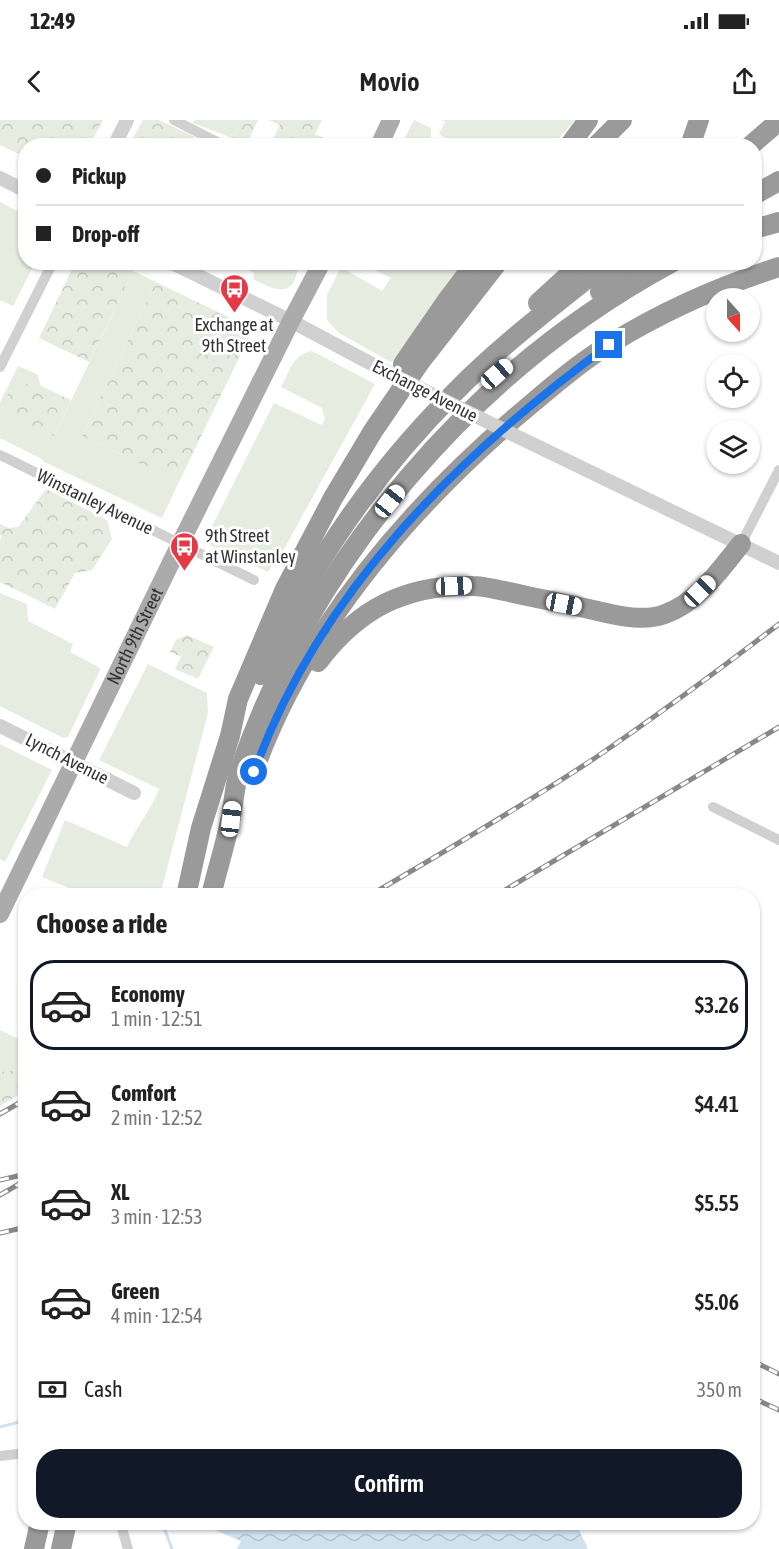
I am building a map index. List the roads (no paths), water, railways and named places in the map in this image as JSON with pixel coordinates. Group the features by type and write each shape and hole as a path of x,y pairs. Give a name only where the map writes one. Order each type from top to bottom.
{"highway":[{"path":"574,138 588,120"},
{"path":"604,138 622,120"},
{"path":"693,138 699,120"},
{"path":"759,138 779,121"},
{"path":"762,191 779,181"},
{"path":"762,227 779,222"},
{"path":"231,819 247,790 281,708 312,649 350,592 404,526 472,454 553,385 609,345 671,310 708,293 779,267"},
{"path":"311,537 320,499 374,405 470,270"},
{"path":"188,888 201,828 230,736 238,699 280,598 311,537 373,430 420,362 492,270"},
{"path":"499,351 527,313 574,270"},
{"path":"230,736 249,703 284,625 322,558 369,489 455,391 499,351 598,270"},
{"path":"454,428 485,386 497,374 630,270"},
{"path":"213,888 231,819 240,771 268,702 302,632 344,564 378,516 454,428 512,374 558,337 622,291 659,270"},
{"path":"281,708 294,699 333,641 358,619 396,598 432,587 475,586 630,617 663,615 690,602 741,544"},
{"path":"34,1549 38,1530"},
{"path":"61,1549 65,1530"}],"main road":[{"path":"383,138 391,120"},
{"name":"North 9th Street","path":"0,914 180,544 318,270"}],"street":[{"path":"119,138 127,120"},
{"path":"174,120 209,138"},
{"path":"0,178 18,187"},
{"path":"0,367 49,270"},
{"name":"Exchange Avenue","path":"186,270 514,435 779,563"},
{"name":"Winstanley Avenue","path":"0,455 254,579"},
{"path":"741,544 779,470"},
{"name":"Lynch Avenue","path":"0,726 134,793"},
{"path":"713,807 779,840"},
{"path":"0,1456 18,1455"},
{"path":"122,1530 128,1549"}],"water":[{"path":"215,1530 579,1530 588,1549 237,1549 241,1541"}],"waterway":[{"path":"0,1427 18,1422"},
{"path":"165,1530 172,1549"}],"railway":[{"path":"382,888 595,758 779,624"},
{"path":"508,888 779,727"},
{"path":"0,1114 18,1104"},
{"path":"0,1180 18,1176"},
{"path":"0,1195 18,1185"},
{"path":"0,1233 18,1229"},
{"path":"760,1364 779,1374"},
{"path":"760,1401 779,1410"}],"place":[{"name":"Exchange at 9th Street","path":"234,314"},
{"name":"9th Street at Winstanley","path":"184,572"}]}
